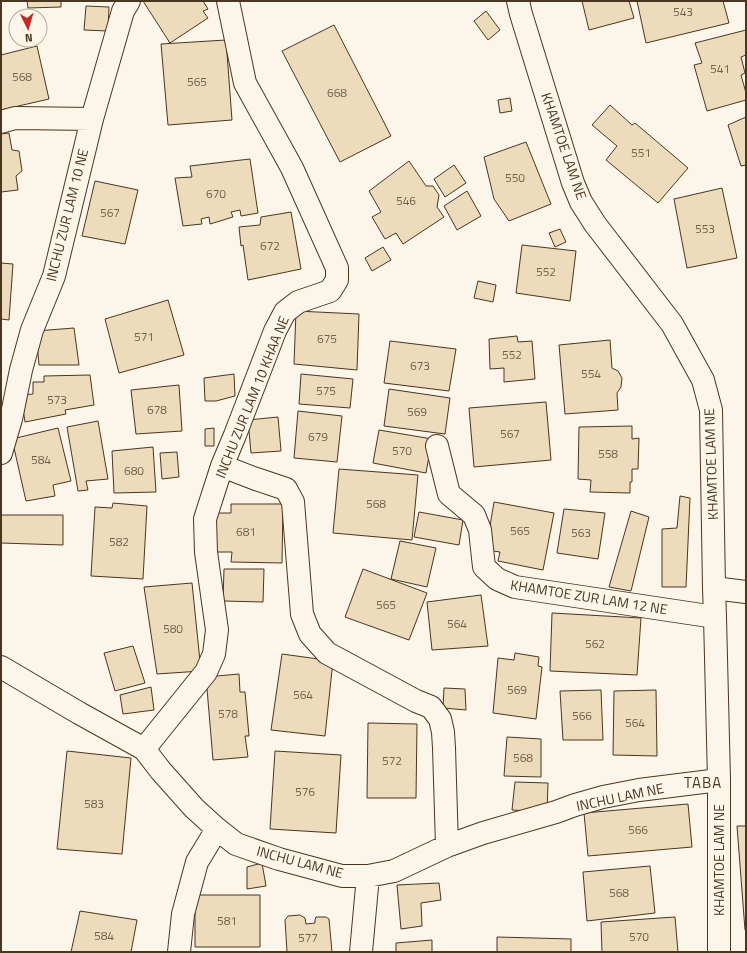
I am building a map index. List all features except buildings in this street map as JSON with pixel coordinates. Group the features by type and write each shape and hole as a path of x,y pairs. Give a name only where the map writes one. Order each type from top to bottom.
{"street":[{"name":"INCHU ZUR LAM 10 NE","path":"1,453 11,419 20,370 32,330 54,276 92,118 123,11 129,1"},
{"name":"INCHU ZUR LAM 10 KHAA NE","path":"144,749 206,672 214,654 217,630 206,552 205,519 222,466 275,331 285,312 298,302 330,291 337,280 337,268 300,184 245,83 228,1"},
{"name":"KHAMTOE LAM NE","path":"518,1 573,183 581,202 595,224 672,324 703,380 711,410 718,780 719,952"},
{"path":"1,122 15,118 92,118"},
{"name":"KHAMTOE ZUR LAM 12 NE","path":"437,446 449,494 474,515 480,530 484,567 497,579 516,587 715,617"},
{"path":"222,466 286,489 293,502 302,614 310,634 327,653 416,701 431,707 440,718 444,748 447,846"},
{"path":"714,588 746,592"},
{"name":"INCHU LAM NE","path":"1,667 144,749 161,771 194,808 236,844 279,859 342,876 368,876 394,871 447,846 483,833 603,797 639,790 718,780"},
{"path":"178,952 183,914 197,862 217,829"},
{"path":"361,952 368,876"}],"district":[{"name":"TABA","path":"703,783"}]}
